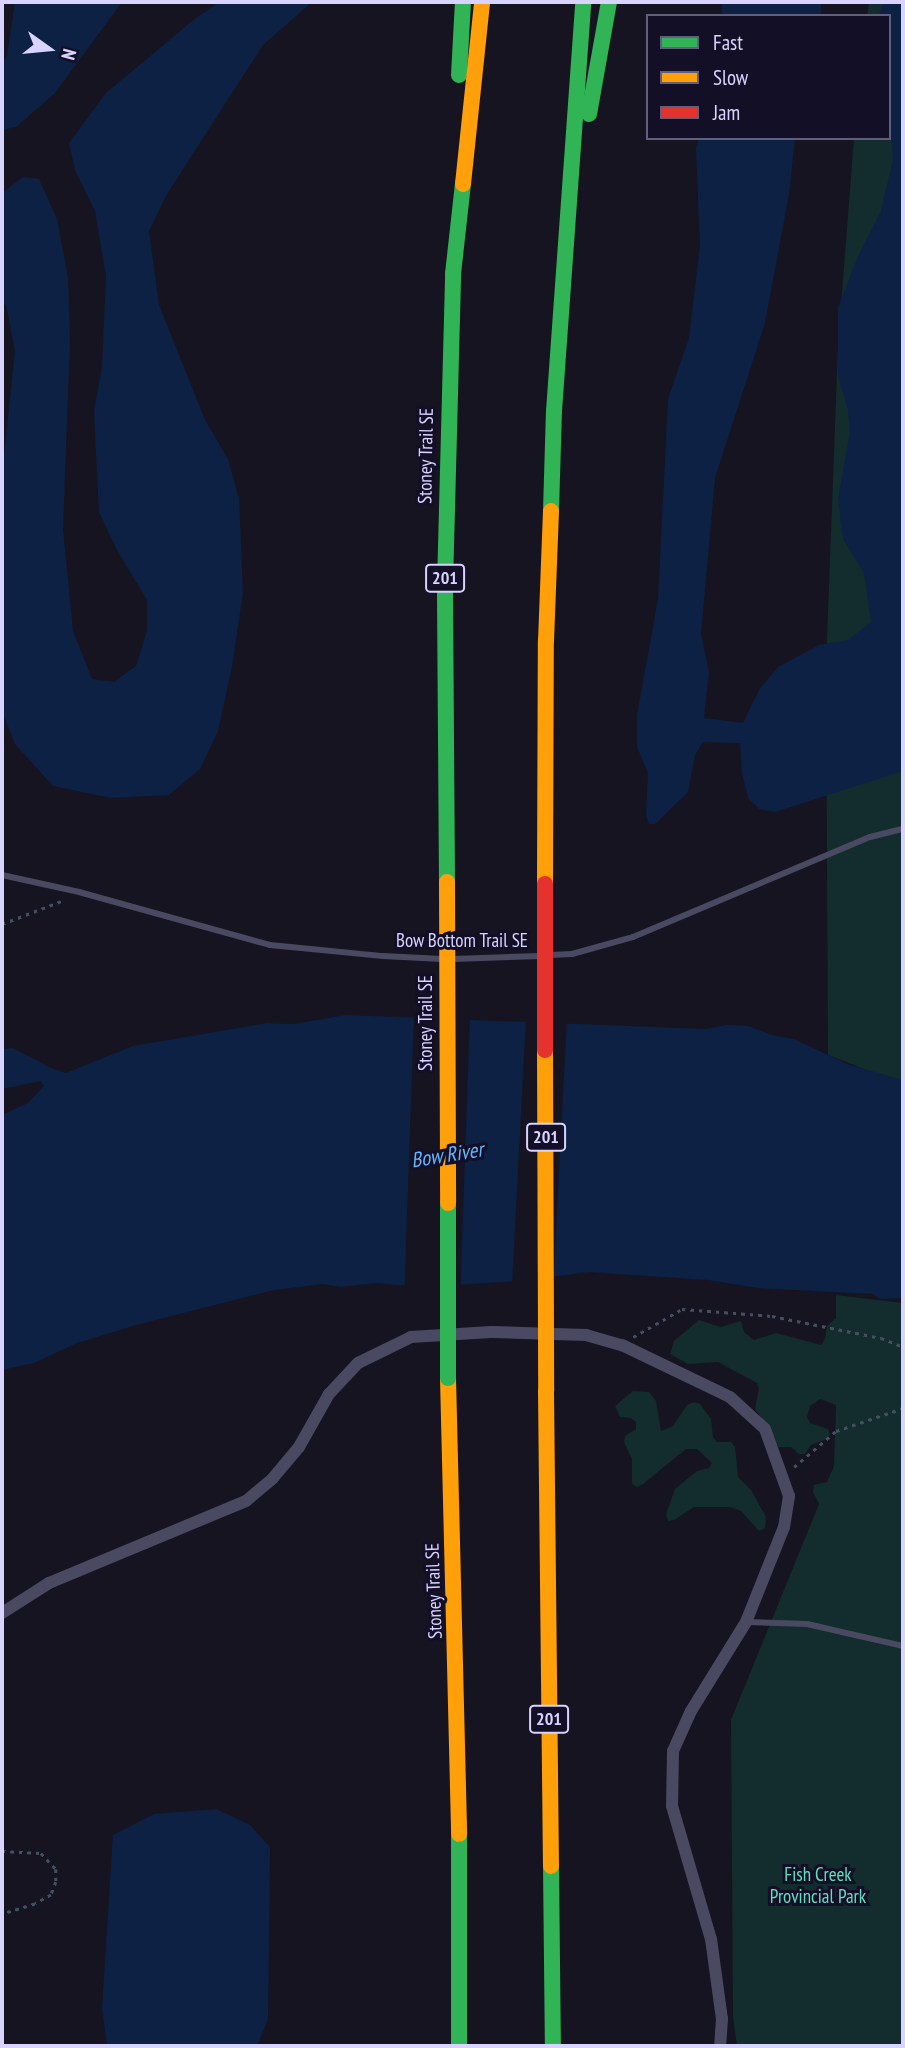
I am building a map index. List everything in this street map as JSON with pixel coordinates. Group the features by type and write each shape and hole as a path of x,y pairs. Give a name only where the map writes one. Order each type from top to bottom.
{"highway":[{"path":"453,274 463,2"},
{"name":"Stoney Trail SE","path":"459,2046 459,1814 448,1378 445,585 453,274 482,2"},
{"name":"201","path":"553,2046 546,1391 546,640 554,411 583,2"},
{"path":"563,276 609,2"}],"street":[{"path":"2,1613 49,1583 246,1501 273,1478 299,1447 329,1394 358,1363 388,1345 411,1337 491,1332 586,1335 622,1345 730,1397 765,1429 789,1496 784,1527 746,1622 691,1711 673,1751 672,1807 711,1939 722,2019 720,2046"}],"lane":[{"name":"Bow Bottom Trail SE","path":"2,876 79,892 270,945 383,957 485,960 572,954 645,933 870,837 903,829"},
{"path":"746,1622 807,1624 903,1646"}],"path":[{"path":"2,924 79,892"},
{"path":"622,1345 642,1330 682,1309 772,1316 862,1333 903,1346"},
{"path":"782,1479 836,1431 903,1408"},
{"path":"2,1851 41,1853 56,1869 56,1882 51,1895 36,1904 2,1914"}],"green space":[{"path":"869,2 903,2 903,1084 828,1055 826,666 838,345 854,140 891,140 891,14 867,14"},
{"name":"Fish Creek Provincial Park","path":"836,1295 903,1303 903,2046 737,2046 733,2017 731,1720 819,1504 813,1492 814,1485 827,1482 834,1466 836,1405 820,1399 810,1406 807,1417 810,1423 828,1429 830,1434 827,1439 811,1445 805,1454 799,1454 791,1447 778,1447 755,1409 759,1389 757,1383 718,1362 688,1364 670,1354 674,1341 699,1320 721,1327 741,1321 744,1332 754,1340 776,1333 821,1345 827,1326 836,1318"},
{"path":"633,1391 649,1392 656,1401 661,1431 673,1426 687,1405 694,1402 700,1404 711,1419 713,1437 717,1442 731,1442 735,1447 738,1477 751,1490 766,1517 765,1528 759,1531 741,1511 730,1507 694,1507 668,1521 666,1514 675,1489 697,1471 709,1468 712,1463 697,1449 686,1449 643,1484 637,1487 632,1484 632,1459 624,1442 625,1436 636,1429 636,1422 631,1418 620,1417 615,1406"}],"water":[{"path":"15,2 122,2 55,93 16,127 2,130 2,63 7,56"},
{"path":"220,2 312,2 263,45 167,194 149,231 159,305 205,420 228,459 239,499 243,592 232,667 218,731 200,769 169,795 111,798 53,786 15,744 2,711 2,474 15,351 6,305 2,303 2,193 23,177 39,179 57,219 68,277 70,340 63,529 73,631 92,679 114,682 136,666 147,631 147,600 118,552 99,512 94,411 102,367 106,276 95,211 75,170 69,143 106,93 197,17"},
{"path":"722,2 821,2 821,14 722,14"},
{"path":"884,2 903,2 903,771 775,812 759,809 748,798 742,773 740,743 703,742 695,755 688,792 655,824 649,824 646,815 648,773 637,747 637,715 658,599 668,399 689,338 700,245 696,149 698,140 795,140 789,194 765,323 715,478 701,634 709,672 704,718 743,723 759,690 778,667 819,645 848,640 871,622 864,573 843,539 838,499 850,432 848,410 838,376 838,307 859,254 881,211 893,159 891,14 879,14"},
{"name":"Bow River","path":"345,1015 707,1029 726,1025 748,1026 775,1036 794,1039 847,1064 903,1080 903,1298 880,1299 873,1294 758,1288 708,1280 589,1272 517,1281 422,1287 375,1283 341,1287 323,1284 274,1290 136,1325 77,1343 34,1363 2,1370 2,1115 28,1103 44,1086 41,1081 2,1089 2,1049 13,1048 66,1073 133,1046 267,1023 294,1024"},
{"path":"216,1809 250,1825 270,1847 268,2019 257,2046 107,2046 102,2008 113,1835 154,1814"}],"pier":[{"path":"414,1014 470,1016 460,1292 404,1290"},
{"path":"526,1018 567,1020 553,1285 512,1283"}],"traffic: fast":[{"path":"459,75 463,2"},
{"path":"551,511 554,411 583,2"},
{"path":"589,114 609,2"},
{"path":"447,882 445,585 453,274 463,184"},
{"path":"448,1203 448,1378"},
{"path":"459,1834 459,2046"},
{"path":"551,1866 553,2046"}],"traffic: slow":[{"path":"463,184 482,2"},
{"path":"545,884 546,641 551,511"},
{"path":"447,882 448,1203"},
{"path":"545,1050 546,1391"},
{"path":"448,1378 459,1834"},
{"path":"546,1391 551,1866"}],"traffic: jam":[{"path":"545,884 545,1050"}]}
